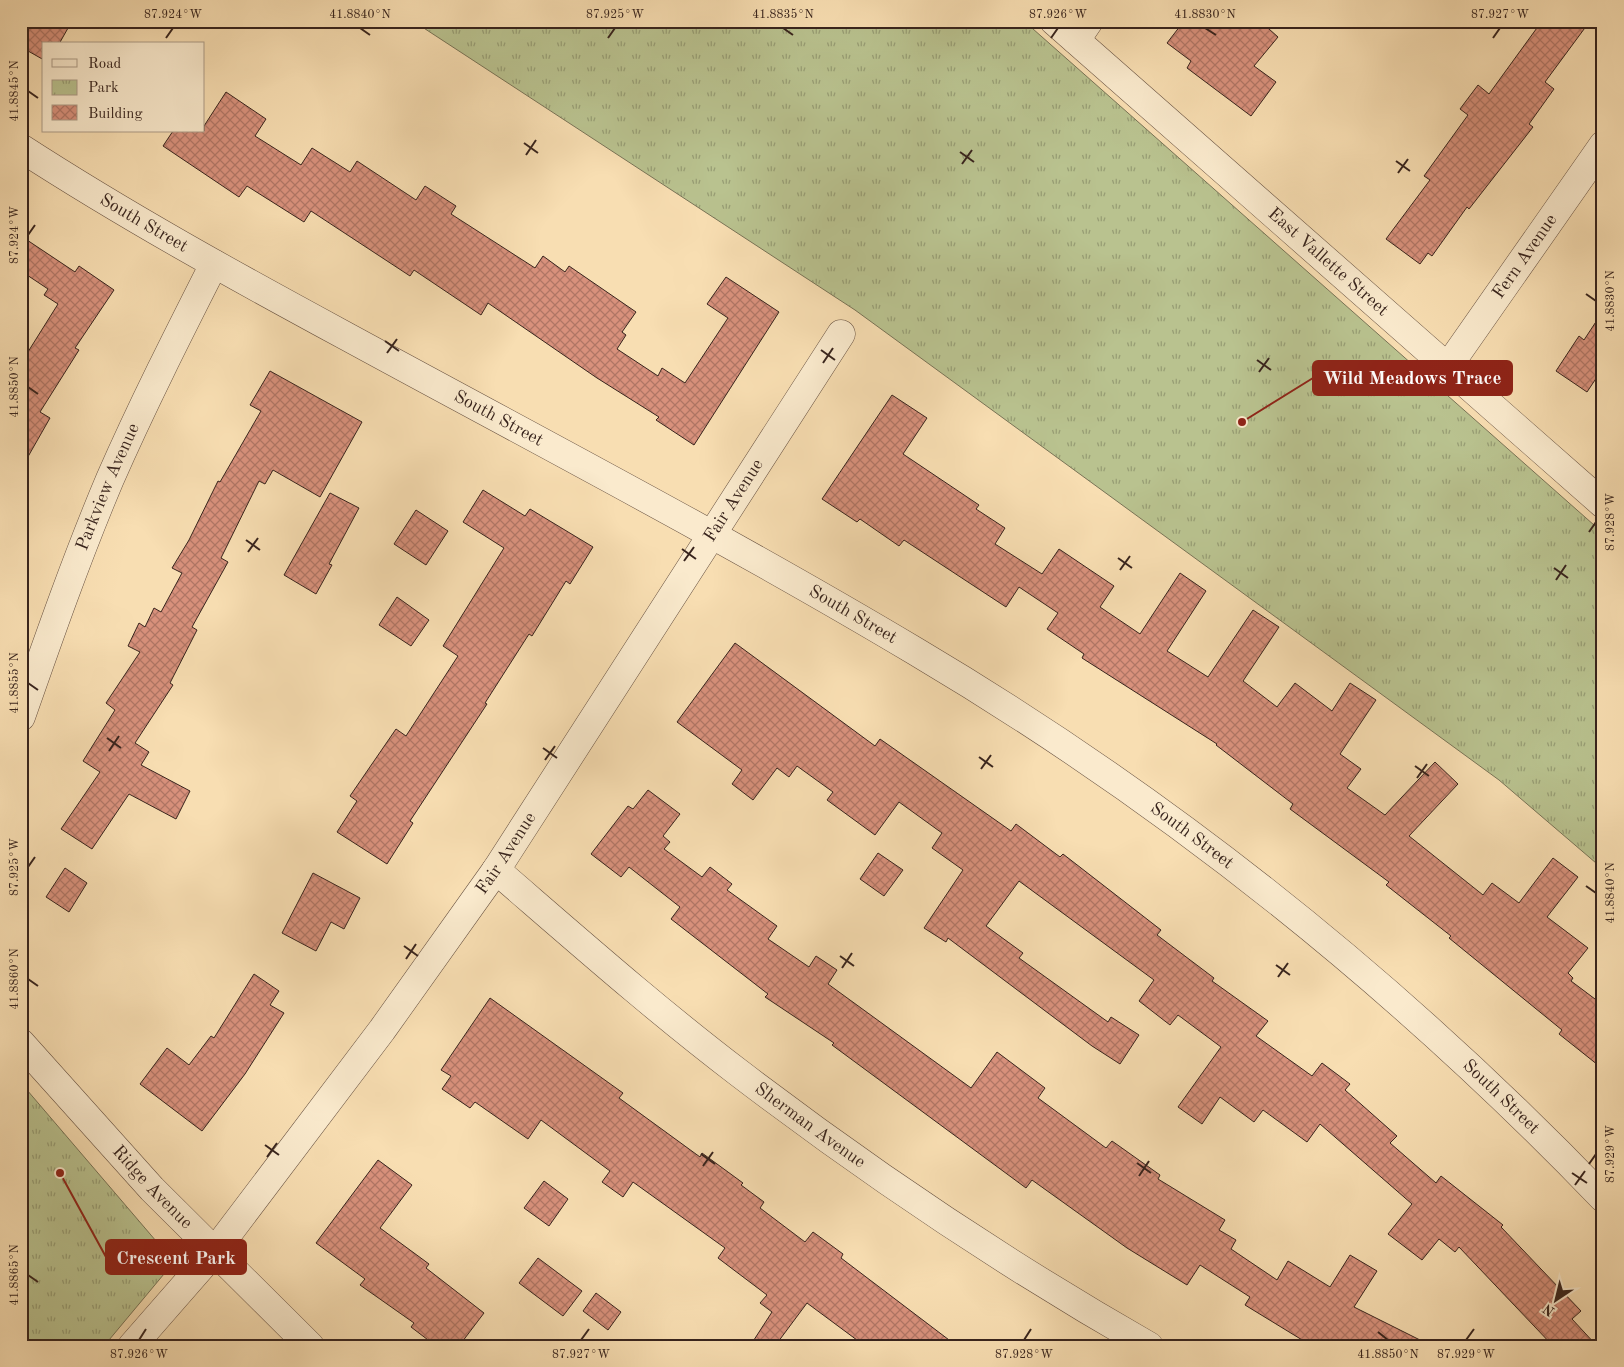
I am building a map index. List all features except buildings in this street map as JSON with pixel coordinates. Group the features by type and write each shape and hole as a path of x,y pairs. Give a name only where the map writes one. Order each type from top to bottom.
{"street":[{"name":"East Vallette Street","path":"1054,21 1082,31 1447,368 1603,504"},
{"name":"Fern Avenue","path":"1447,368 1603,145"},
{"name":"South Street","path":"21,148 214,264 710,535 913,650 1029,721 1158,810 1267,892 1390,993 1491,1086 1603,1198"},
{"name":"Parkview Avenue","path":"21,717 61,603 110,479 166,359 214,264"},
{"name":"Fair Avenue","path":"132,1346 215,1251 382,1030 496,870 841,334"},
{"name":"Sherman Avenue","path":"496,870 635,990 739,1073 847,1152 958,1229 1091,1313 1149,1346"},
{"name":"Ridge Avenue","path":"21,1043 152,1189 310,1346"}],"green space":[{"path":"413,21 1024,21 1603,533 1603,869 1499,780 855,310"},
{"path":"21,1083 174,1262 104,1346 21,1346"}],"place":[{"name":"Wild Meadows Trace","path":"1242,422"},
{"name":"Crescent Park","path":"60,1173"}]}
